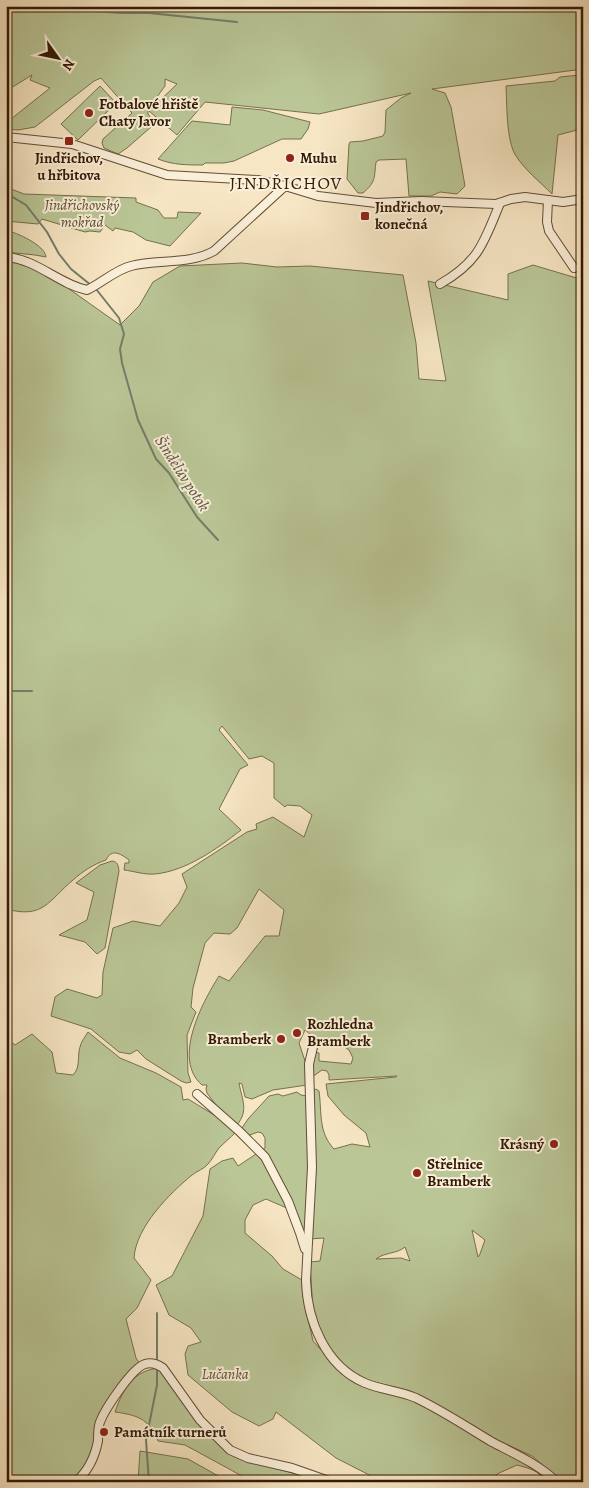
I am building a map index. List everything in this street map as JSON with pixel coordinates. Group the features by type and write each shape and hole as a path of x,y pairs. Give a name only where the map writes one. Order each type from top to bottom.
{"street":[{"path":"6,136 72,144 167,175 257,180 318,196 376,202 421,201 496,204 526,197 563,202 583,199"},
{"path":"6,256 31,262 76,288 87,290 128,267 144,263 206,256 214,251 285,186"},
{"path":"548,200 546,222 549,231 574,268"},
{"path":"440,284 465,268 477,254 486,239 500,203"},
{"path":"313,1047 309,1064 312,1167 306,1297 313,1324 323,1344 343,1368 367,1384 402,1393 434,1407 490,1440 529,1460 557,1482"},
{"path":"197,1094 265,1158 288,1201 307,1257"},
{"path":"76,1482 93,1459 100,1423 108,1408 134,1372 144,1364 155,1363 163,1368 200,1420 230,1450 248,1458 292,1468 332,1482"}],"green space":[{"path":"6,6 583,6 583,69 432,89 445,93 451,107 465,186 457,194 440,192 431,196 409,196 406,159 379,160 376,162 372,183 363,193 358,193 347,179 350,142 383,136 385,132 386,110 411,93 319,114 205,102 177,135 149,111 177,84 165,79 165,86 148,109 151,127 118,154 104,148 103,139 132,113 101,78 94,81 35,127 18,130 6,129 6,125 11,119 50,88 30,80 32,75 6,91"},
{"path":"580,75 581,129 558,135 552,194 524,166 513,149 510,141 506,86 555,81 560,77"},
{"name":"Fotbalové hřiště Chaty Javor","path":"100,86 116,103 78,140 61,124"},
{"path":"232,107 263,110 310,122 308,129 301,139 282,139 234,161 191,165 175,164 158,159 192,121 230,125"},
{"name":"Jindřichovský mokřad","path":"6,187 24,194 136,198 136,202 158,210 164,218 177,218 178,212 201,213 170,246 146,240 133,232 115,228 113,231 105,225 100,232 85,232 42,219 38,224 6,221"},
{"path":"6,230 36,244 41,248 46,257 6,252"},
{"path":"31,262 120,325 139,306 153,282 180,266 242,263 277,267 310,266 403,275 416,343 419,379 446,381 428,281 508,300 508,274 533,265 580,279 583,277 583,1482 563,1482 532,1456 493,1438 410,1391 366,1380 346,1369 318,1337 313,1311 310,1262 320,1261 324,1238 309,1239 313,1091 316,1089 319,1091 323,1129 325,1136 334,1149 352,1144 370,1147 366,1133 344,1115 328,1096 326,1084 397,1076 329,1080 327,1071 322,1070 312,1077 311,1065 315,1052 319,1053 319,1061 351,1064 353,1058 349,1050 339,1043 336,1047 321,1044 316,1042 305,1030 299,1043 307,1067 307,1085 273,1090 252,1099 245,1097 242,1084 239,1083 244,1110 241,1120 237,1125 216,1105 207,1093 207,1085 202,1085 193,1074 190,1061 190,1046 198,1015 219,976 229,981 265,936 279,936 284,910 259,889 237,928 230,934 214,933 205,943 193,988 191,1007 196,1012 187,1035 188,1073 191,1082 181,1081 146,1059 137,1050 130,1054 119,1052 91,1029 51,1016 55,997 67,989 97,998 102,995 103,972 113,928 133,921 160,926 179,903 187,887 182,874 247,832 257,829 256,824 273,817 304,837 312,815 300,806 287,805 285,807 274,798 274,763 262,756 249,759 222,726 219,730 248,765 240,769 219,809 241,830 201,858 167,872 151,874 124,870 125,863 129,863 129,860 117,853 111,854 106,860 81,874 51,901 37,910 29,912 6,909 6,263","holes":["472,1230 485,1240 478,1257","405,1247 410,1261 401,1258 376,1259"]},
{"path":"112,861 117,864 119,871 105,948 97,954 85,942 59,935 87,920 94,892 76,883 100,865"},
{"path":"88,1032 120,1058 156,1073 181,1087 183,1100 188,1099 232,1126 236,1132 219,1148 206,1166 192,1175 164,1201 147,1223 136,1246 134,1258 151,1280 137,1308 126,1319 136,1358 140,1364 108,1403 88,1462 73,1482 6,1482 6,1039 15,1045 32,1034 52,1052 56,1073 73,1075 78,1065 82,1041"},
{"name":"Lučanka","path":"297,1092 307,1096 310,1137 307,1243 289,1209 266,1199 253,1205 245,1220 245,1233 272,1256 283,1269 302,1280 303,1297 313,1341 342,1373 364,1387 409,1399 438,1412 529,1463 552,1482 544,1482 537,1472 517,1465 497,1474 494,1482 383,1482 336,1458 276,1412 273,1419 259,1426 232,1412 188,1375 185,1354 188,1346 201,1342 191,1328 169,1315 156,1285 172,1276 203,1216 210,1169 222,1161 233,1158 238,1166 265,1148 265,1138 262,1133 258,1132 250,1135 240,1131 269,1096 278,1094 283,1096"},
{"path":"160,1368 200,1426 237,1458 326,1482 253,1482 185,1445 158,1441 150,1427 141,1419 115,1412 130,1382 143,1372"},
{"path":"140,1451 188,1459 229,1482 138,1482"}],"waterway":[{"path":"6,12 91,11 149,13 237,22"},
{"path":"580,150 583,146"},
{"name":"Šindelův potok","path":"6,193 26,205 47,232 59,254 71,269 92,286"},
{"name":"Šindelův potok","path":"96,289 119,318 124,334 120,349 122,363 138,420 156,459 169,473 197,517 218,540"},
{"path":"6,691 32,691"},
{"path":"157,1313 157,1361"},
{"path":"149,1482 146,1440 157,1385 157,1368"}],"place":[{"name":"Fotbalové hřiště Chaty Javor","path":"89,113"},
{"name":"Jindřichov, u hřbitova","path":"69,141"},
{"name":"Muhu","path":"290,158"},
{"name":"Jindřichov, konečná","path":"365,216"},
{"name":"Rozhledna Bramberk","path":"297,1033"},
{"name":"Bramberk","path":"281,1039"},
{"name":"Krásný","path":"554,1144"},
{"name":"Střelnice Bramberk","path":"417,1173"},
{"name":"Památník turnerů","path":"104,1432"}],"district":[{"name":"JINDŘICHOV","path":"286,183"}]}
